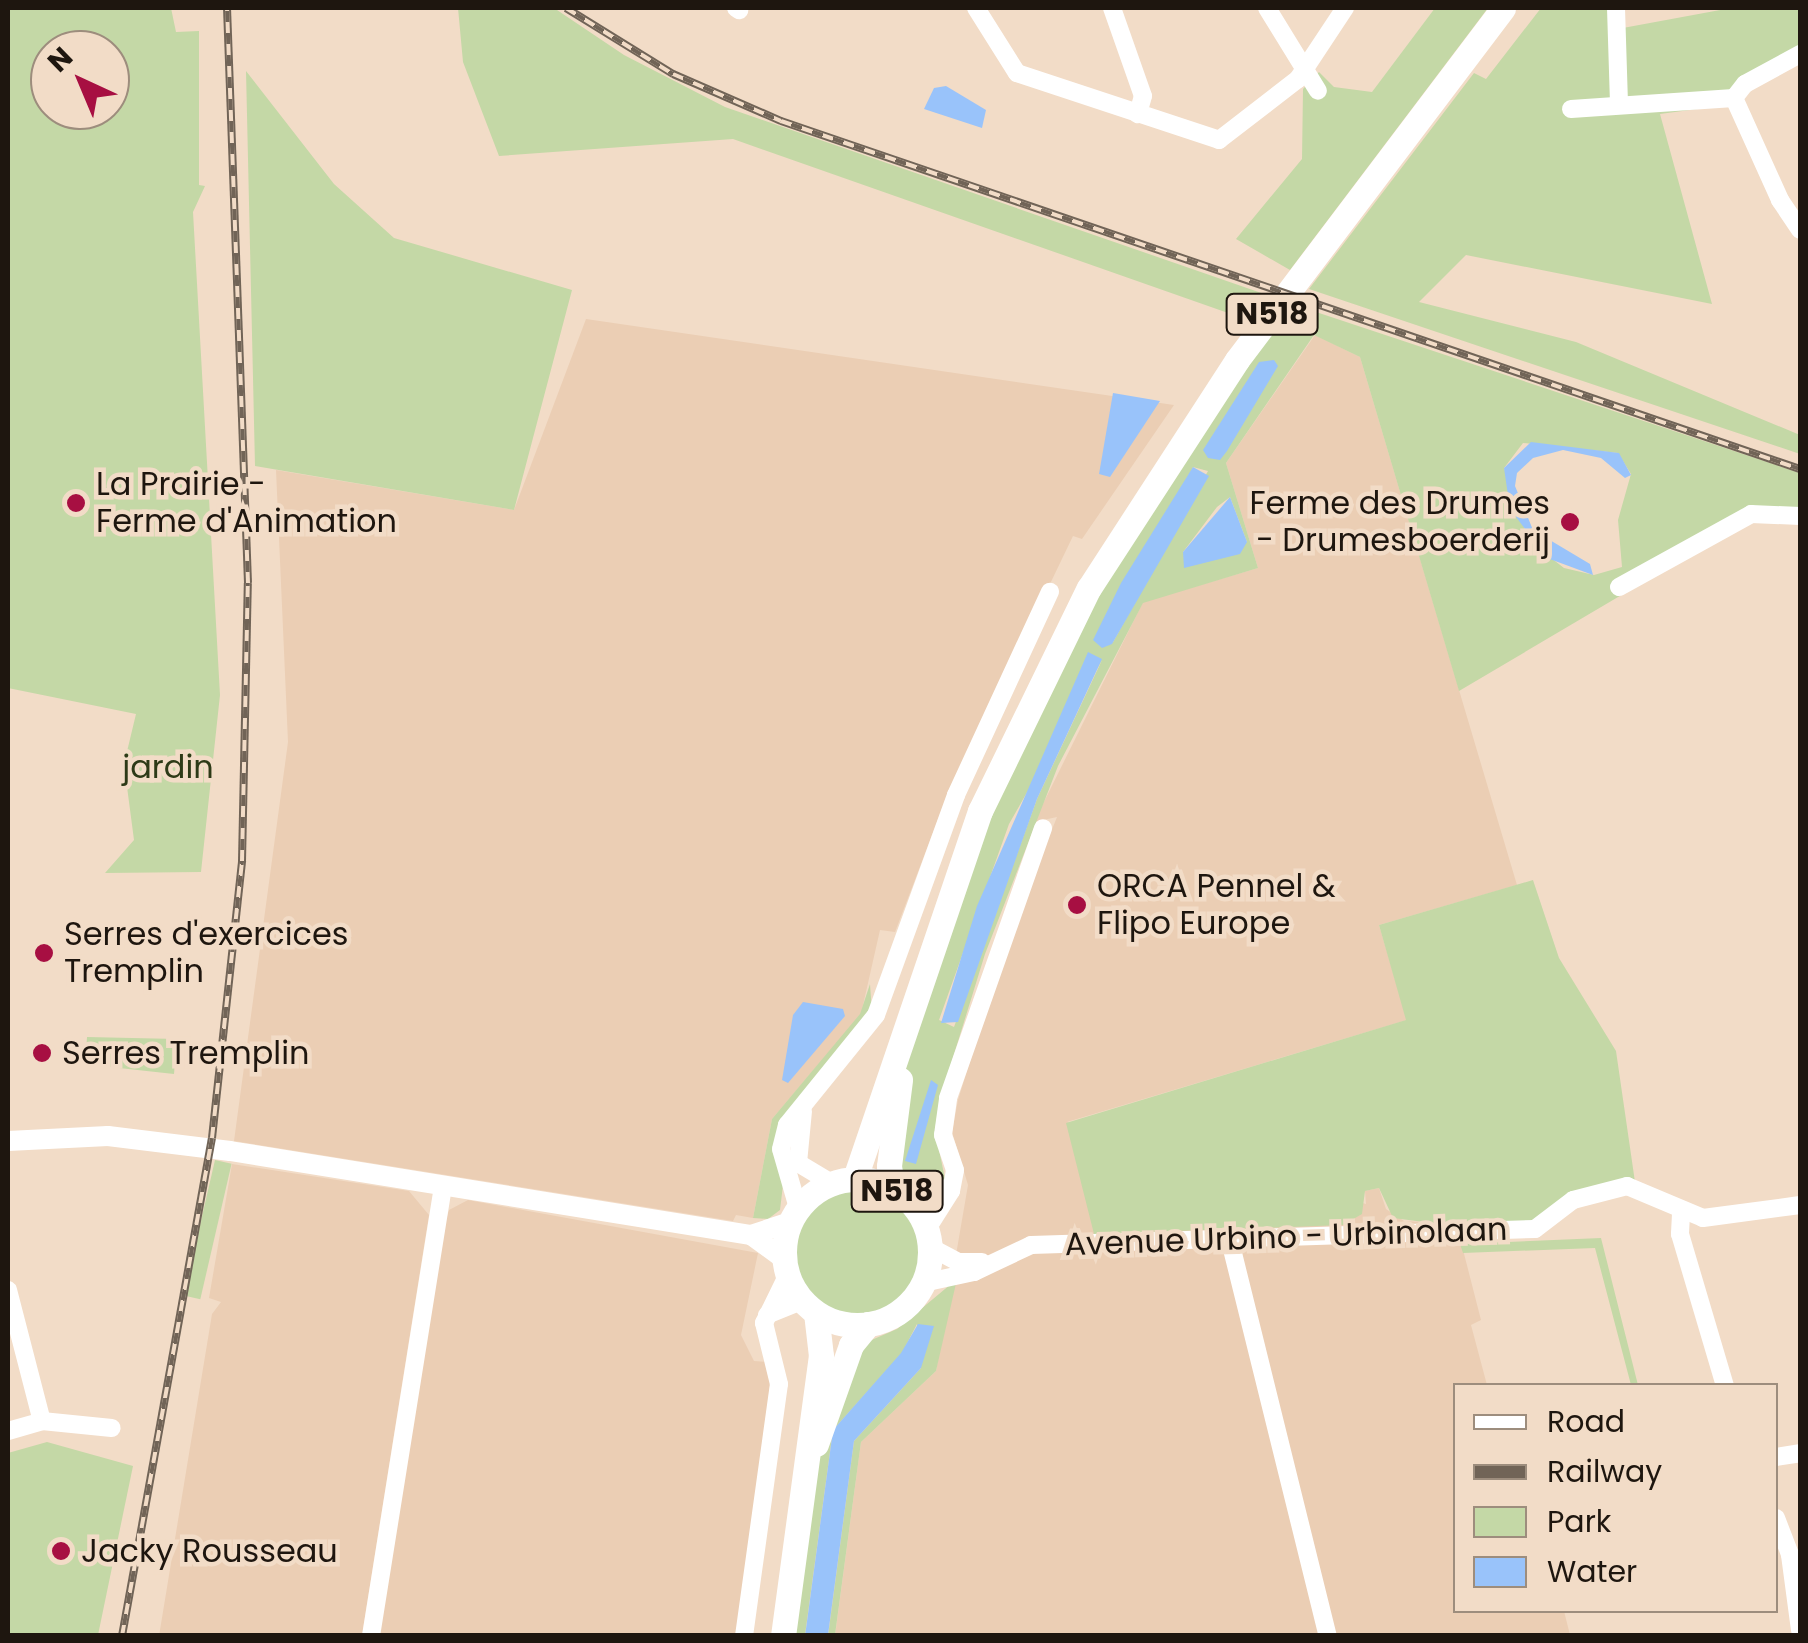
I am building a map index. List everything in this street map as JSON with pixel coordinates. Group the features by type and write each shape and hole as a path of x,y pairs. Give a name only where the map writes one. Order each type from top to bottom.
{"highway":[{"name":"N518","path":"794,1215 843,1181 900,1040 980,811 1089,588 1237,360 1504,8"},
{"name":"N518","path":"1470,51 1517,8"},
{"name":"N518","path":"900,1040 889,1166 928,1238 924,1283"},
{"name":"N518","path":"843,1181 902,1196"},
{"path":"783,1636 821,1356 809,1307 785,1267 794,1215"},
{"path":"806,1467 850,1345 868,1324 897,1313 924,1283"},
{"path":"809,1307 868,1324"}],"main road":[{"path":"8,1141 140,1138 751,1235 794,1215"},
{"path":"751,1235 785,1267"}],"street":[{"path":"976,8 1018,74 1225,140 1252,110 1298,79 1304,64 1345,8"},
{"path":"1112,8 1143,96 1138,114"},
{"path":"1267,8 1318,91"},
{"path":"1616,8 1618,104"},
{"path":"1292,48 1330,28"},
{"path":"1570,110 1734,98 1745,84 1800,54"},
{"path":"1734,98 1780,200 1800,230"},
{"path":"1619,587 1751,514 1800,516"},
{"path":"794,1215 781,1149 787,1125 803,1110 876,1015 956,795 1050,592"},
{"path":"928,1238 953,1181 944,1135 948,1098 1043,828"},
{"path":"803,1110 798,1163 843,1181"},
{"path":"902,1196 937,1197 953,1181"},
{"path":"370,1636 442,1186"},
{"name":"Avenue Urbino - Urbinolaan","path":"924,1283 974,1272 1032,1245 1534,1229 1569,1201 1627,1186 1659,1196 1682,1214"},
{"path":"1724,1383 1680,1234 1682,1214 1703,1218 1800,1206"},
{"path":"1229,1237 1328,1636"},
{"name":"Avenue Urbino - Urbinolaan","path":"928,1238 958,1262 992,1262"},
{"path":"744,1636 779,1384 764,1329 785,1267"},
{"path":"8,1290 42,1421"},
{"path":"767,1315 809,1307"},
{"path":"8,1431 42,1421 112,1428"},
{"path":"1778,1523 1790,1555 1800,1630"}],"shaded area":[{"path":"586,319 1174,405 1082,539 1073,536 942,809 895,932 880,930 861,1014 772,1119 753,1218 736,1215 733,1221 234,1141 288,742 276,470 514,510"},
{"path":"1315,335 1360,357 1517,885 1379,925 1407,1020 1067,1122 1366,1204 1365,1191 1379,1188 1386,1209 1404,1221 1425,1222 1460,1238 1481,1320 1471,1325 1486,1383 1453,1383 1453,1613 1564,1613 1570,1635 835,1636 861,1442 936,1371 968,1185 952,1132 958,1100 1009,936 1057,817 1034,822 1143,602 1258,568 1226,463"},
{"path":"232,1164 409,1191 429,1215 362,1635 159,1636 212,1314 221,1302 209,1298"},
{"path":"468,1200 758,1253 741,1335 754,1361 768,1362 772,1370 738,1635 379,1636 445,1223 449,1210"}],"green space":[{"name":"jardin","path":"8,8 171,8 176,32 199,31 199,185 205,186 193,212 220,695 201,872 105,873 134,840 124,764 136,714 8,688"},
{"path":"458,8 554,8 624,55 725,107 1270,296 1248,320 733,139 499,156 463,62"},
{"path":"1435,8 1488,8 1290,270 1236,239 1302,159 1303,89 1319,72 1334,87 1372,92"},
{"path":"1541,8 1611,8 1612,30 1731,8 1800,8 1800,57 1727,105 1660,114 1712,304 1466,255 1419,302 1576,342 1800,435 1800,454 1309,289 1474,73 1486,79"},
{"path":"246,71 334,184 394,238 572,290 514,510 255,466"},
{"path":"1292,304 1800,473 1800,522 1759,519 1713,541 1459,691 1360,357 1314,335 1226,463 1258,568 1143,603 1058,766 985,954 939,1103 935,1130 945,1179 941,1186 916,1188 896,1166 906,1055 965,871 1072,635 1159,489","holes":["1523,443 1618,453 1631,474 1618,520 1622,567 1594,575 1564,568 1529,541 1504,468","1193,467 1208,471 1112,644","1230,497 1247,542 1183,552 1217,507","1102,660 1037,799 954,1027 939,1020 1009,824"]},
{"path":"1533,880 1559,958 1616,1051 1635,1182 1537,1224 1427,1229 1424,1222 1393,1218 1379,1188 1365,1191 1362,1214 1343,1225 1094,1234 1066,1123 1406,1020 1379,925"},
{"path":"870,984 872,1013 792,1110 780,1210 768,1219 753,1218 772,1119 860,1014"},
{"path":"87,1037 177,1039 174,1074 110,1067 99,1054 86,1053"},
{"path":"215,1160 232,1164 200,1299 184,1295"},
{"path":"856,1189 880,1194 900,1208 914,1228 919,1252 914,1276 900,1296 880,1310 856,1315 832,1310 812,1296 798,1276 793,1252 798,1228 812,1208 832,1194"},
{"path":"1601,1238 1637,1383 1630,1383 1595,1248 1463,1253 1460,1244"},
{"path":"957,1279 936,1371 861,1442 835,1635 828,1636 854,1441 921,1368 917,1324 902,1353 833,1430 805,1635 790,1636 812,1469 853,1348 897,1329"},
{"name":"Jacky Rousseau","path":"47,1442 133,1466 98,1635 8,1635 8,1453"}],"water":[{"path":"946,86 986,110 982,128 924,109 934,88"},
{"path":"1274,360 1278,366 1227,451 1220,460 1208,458 1203,450 1259,362"},
{"path":"1113,393 1160,401 1110,477 1099,474"},
{"path":"1531,442 1619,453 1631,475 1625,478 1601,458 1563,450 1533,458 1517,473 1515,486 1533,530 1590,564 1593,575 1547,558 1510,509 1504,468"},
{"path":"1193,467 1209,476 1112,644 1102,648 1093,640 1121,583"},
{"path":"1230,497 1247,542 1240,554 1184,568 1183,552"},
{"path":"1088,652 1102,659 1037,799 958,1022 941,1023 977,906"},
{"path":"803,1002 843,1009 845,1016 788,1083 782,1080 793,1015"},
{"path":"931,1080 938,1085 916,1164 905,1161"},
{"path":"918,1324 934,1326 921,1368 854,1441 828,1635 805,1636 833,1430 901,1353"}],"railway":[{"path":"122,1636 212,1138 242,861 248,583 227,8"},
{"path":"566,8 673,74 781,121 1800,469"}],"place":[{"name":"La Prairie - Ferme d'Animation","path":"76,503"},
{"name":"Ferme des Drumes - Drumesboerderij","path":"1570,522"},
{"name":"ORCA Pennel & Flipo Europe","path":"1077,905"},
{"name":"Serres d'exercices Tremplin","path":"44,953"},
{"name":"Serres Tremplin","path":"42,1053"},
{"name":"Jacky Rousseau","path":"61,1551"}]}
